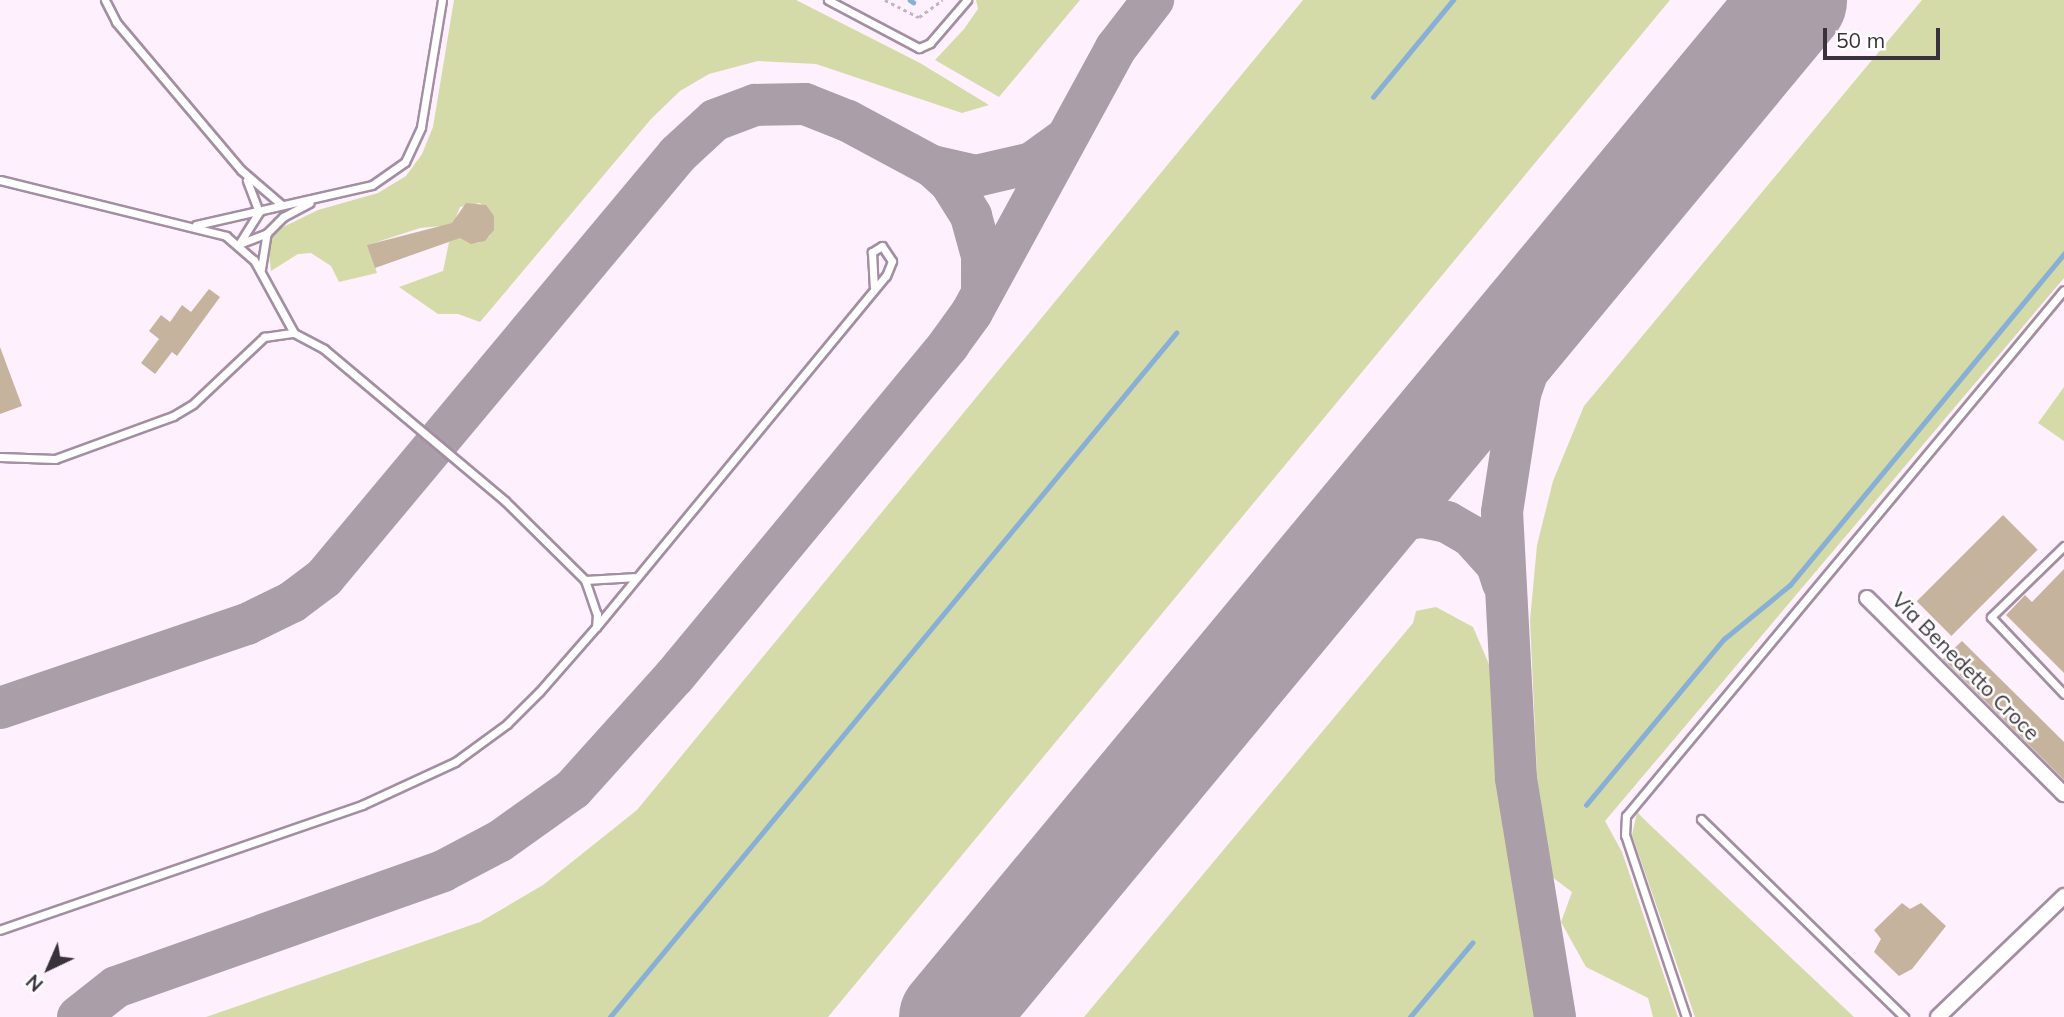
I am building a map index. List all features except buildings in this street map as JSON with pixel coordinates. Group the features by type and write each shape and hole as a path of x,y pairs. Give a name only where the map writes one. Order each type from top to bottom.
{"street":[{"name":"Via Benedetto Croce","path":"1867,598 2064,794"},
{"path":"1939,1016 2064,896"}],"lane":[{"path":"105,0 116,22 241,170 282,205"},
{"path":"196,225 282,205 313,201 372,185 405,162 421,127 442,0"},
{"path":"828,0 919,48 930,43 967,0"},
{"path":"239,244 259,212 257,199 241,170"},
{"path":"0,180 196,225 239,244 260,271 293,333 324,349 425,432 505,501 585,580 596,603 596,627"},
{"path":"239,244 267,233 283,218 313,201"},
{"path":"260,271 267,233"},
{"path":"0,930 362,805 445,767 507,724 596,627 891,266 891,255 882,246 871,256 874,286"},
{"path":"1686,1017 1625,835 1626,816 2064,290"},
{"path":"0,457 55,459 173,416 193,404 264,337 293,333"},
{"path":"2064,547 1991,617 2064,694"},
{"path":"585,580 637,577"},
{"path":"1701,819 1904,1017"}],"path":[{"path":"885,0 919,17 942,0"}],"green space":[{"path":"454,0 796,0 920,63 989,105 962,113 816,64 758,61 709,74 680,91 651,119 480,322 458,314 438,314 399,287 443,271 449,242 459,237 478,243 490,236 494,216 480,203 460,207 453,225 420,228 368,245 377,273 339,282 331,266 311,253 298,254 271,271 268,244 277,230 318,210 378,193 406,176 422,154 433,127"},
{"path":"976,0 1080,0 999,97 935,60 964,29 978,9"},
{"path":"1303,0 1670,0 828,1017 206,1017 480,922 543,885 637,810"},
{"path":"1922,0 2064,0 2064,278 1605,821 1622,852 1678,1017 1653,1017 1648,998 1586,967 1561,922 1572,892 1552,877 1538,796 1530,620 1537,545 1553,481 1584,406"},
{"path":"2064,387 2064,441 2038,423"},
{"path":"1436,607 1473,627 1491,669 1513,876 1538,1017 1084,1017 1413,623 1416,611"},
{"path":"1637,812 1854,1017 1695,1017 1632,835"}],"waterway":[{"path":"1373,97 1453,0"},
{"path":"1586,805 1724,639 1790,585 2064,254"},
{"path":"610,1017 1176,333"},
{"path":"1410,1017 1472,943"}],"taxiway":[{"path":"78,1017 116,987 443,871 500,841 573,789 674,677 949,344 972,312 1116,48 1153,0"},
{"path":"0,708 247,624 292,602 324,578 678,154 715,120 755,105 805,104 848,121 932,166 976,176 1032,163 1065,139"},
{"path":"932,166 950,182 971,216 982,256 982,292"},
{"path":"1555,1017 1516,778 1502,512 1520,394 1539,339 1571,278 1606,228"},
{"path":"1323,569 1372,524 1422,517 1447,522 1471,536 1497,565 1503,583"}],"runway":[{"path":"951,1017 1794,0"}]}
